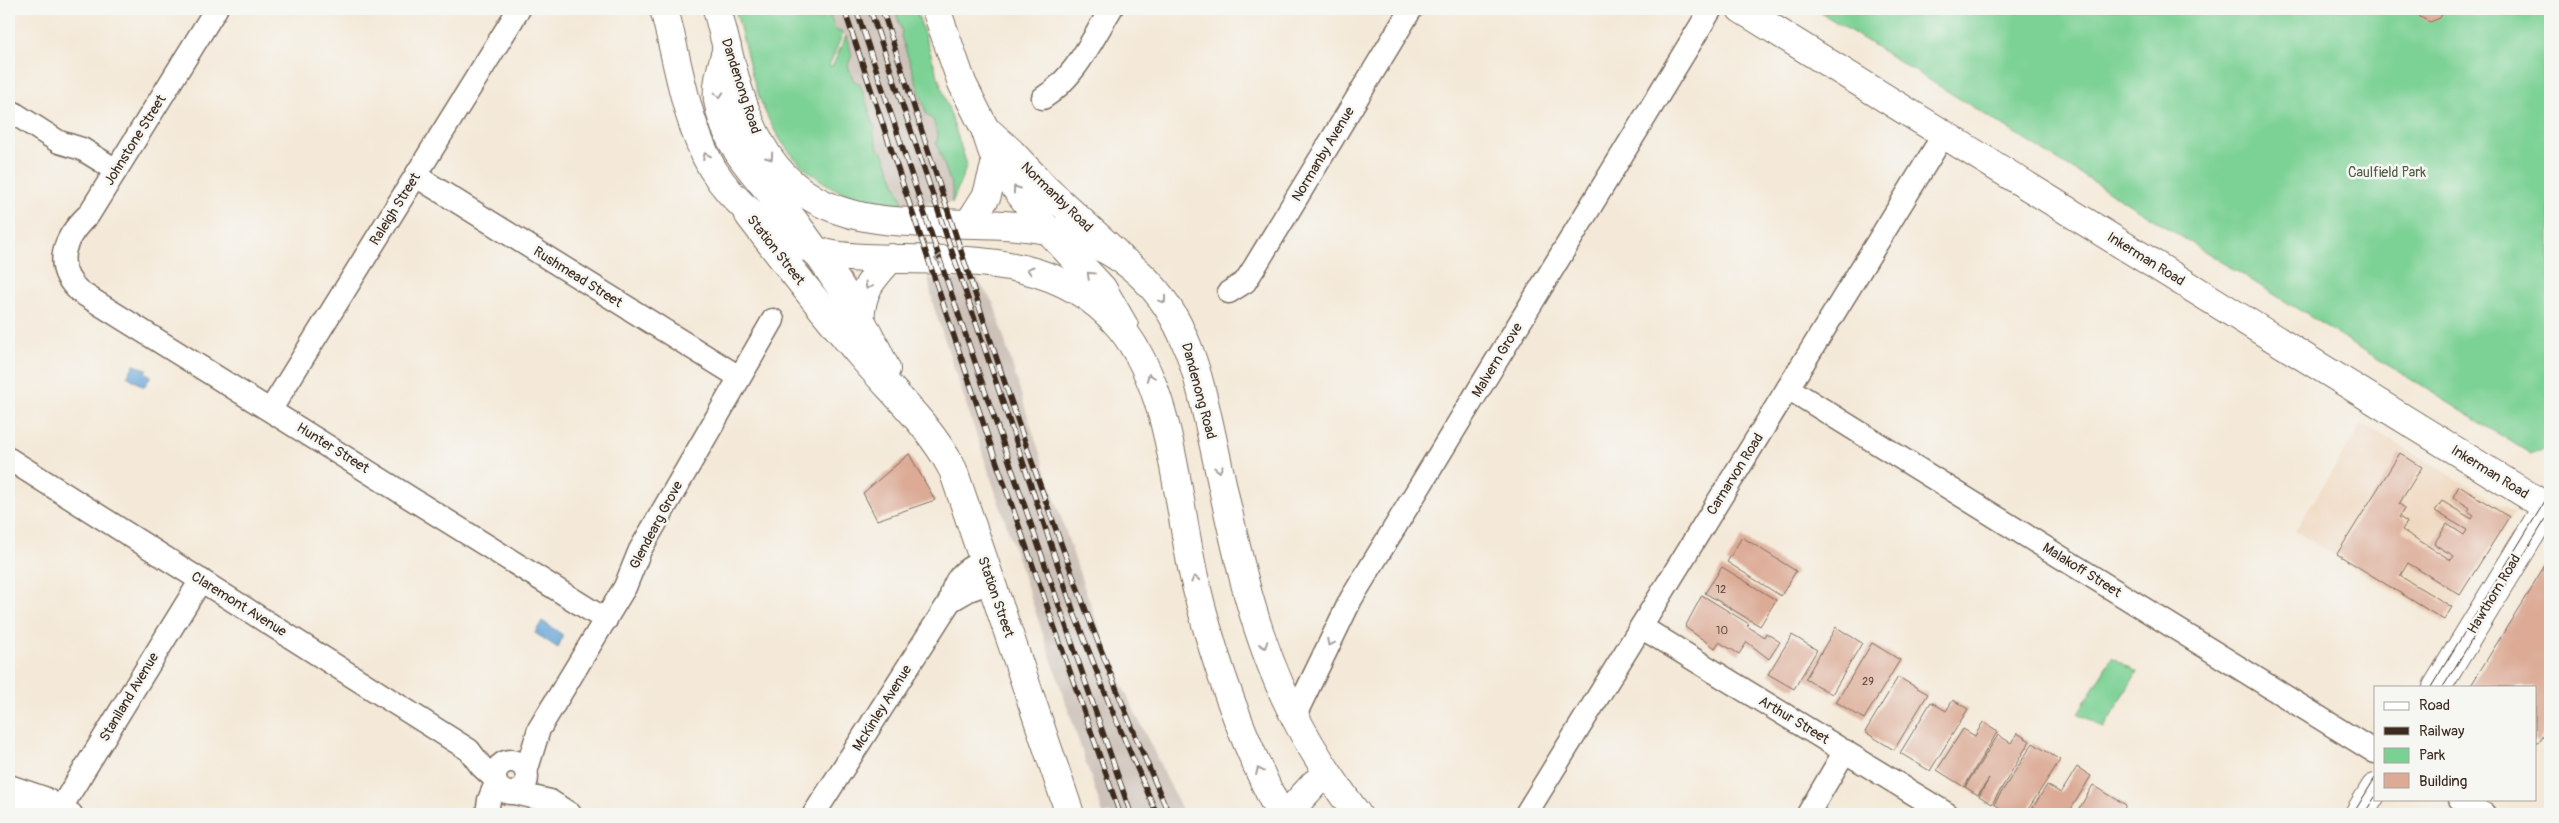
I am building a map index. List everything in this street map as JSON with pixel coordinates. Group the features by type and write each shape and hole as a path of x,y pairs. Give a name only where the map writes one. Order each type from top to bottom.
{"main road":[{"path":"664,9 698,139 712,169 733,196 777,233 816,250 840,256 985,262 1007,264 1039,272 1072,287 1093,300 1115,321 1134,346 1150,374 1158,398 1194,579 1218,663 1252,757 1280,814"},
{"name":"Dandenong Road","path":"717,9 750,122 762,146 777,167 805,192 833,209 868,219 970,222 1046,228 1086,239 1130,265 1164,299 1191,352 1249,599 1276,678 1294,717 1327,774 1357,814"},
{"name":"Normanby Road","path":"936,9 962,84 985,130 996,162 1046,228 1102,288 1134,346"},
{"name":"Inkerman Road","path":"1741,9 2549,506"},
{"name":"Station Street","path":"727,47 718,95 729,134 754,176 781,205 816,250 877,350 897,394"},
{"name":"Normanby Road","path":"985,130 1012,152 1046,189 1130,265"},
{"path":"970,222 987,196 996,162"},
{"name":"Station Street","path":"733,196 862,357 897,394 938,444 954,470 1070,814"},
{"path":"860,320 862,298 867,285 891,258"},
{"name":"Hawthorn Road","path":"2438,686 2549,506"},
{"path":"1287,814 1314,784 1327,774"},
{"path":"2359,814 2374,790"}],"street":[{"name":"Johnstone Street","path":"64,272 63,260 69,239 78,225 89,214 216,9"},
{"name":"Raleigh Street","path":"271,410 519,9"},
{"path":"1043,98 1058,88 1071,75 1111,9"},
{"name":"Normanby Avenue","path":"1229,292 1245,282 1411,9"},
{"name":"Malvern Grove","path":"1294,717 1351,599 1711,9"},
{"path":"9,110 60,142 82,149 113,175"},
{"name":"Carnarvon Road","path":"1526,814 1944,134"},
{"name":"Rushmead Street","path":"416,176 739,377"},
{"name":"Hunter Street","path":"64,272 68,280 80,292 606,620"},
{"name":"Glendearg Grove","path":"492,814 510,777 625,587 640,550 773,320"},
{"name":"Malakoff Street","path":"1788,388 2374,751"},
{"name":"Claremont Avenue","path":"9,459 469,750 481,766 510,777"},
{"name":"McKinley Avenue","path":"814,814 950,601 969,590 987,572"},
{"name":"Staniland Avenue","path":"63,812 201,580"},
{"name":"Arthur Street","path":"1641,627 1947,814"},
{"path":"1808,814 1846,751"},
{"path":"510,777 570,814"},
{"name":"Glendearg Grove","path":"487,814 489,800 510,777"},
{"path":"9,786 29,791 63,812"},
{"path":"9,786 37,814"},
{"path":"2462,800 2484,814"}],"shaded area":[{"path":"828,9 895,9 938,138 936,142 952,187 952,203 904,203 899,196 883,152 878,149 847,65 852,55 846,36 835,30"},
{"path":"928,278 977,279 994,304 1026,411 1083,584 1118,677 1184,814 1103,814 934,308"},
{"path":"2362,424 2514,512 2445,624 2295,531"}],"green space":[{"path":"735,9 828,9 835,30 843,33 829,66 832,67 846,36 852,55 848,65 853,80 860,84 875,128 873,133 878,149 883,152 905,208 863,200 844,193 809,171 794,157 781,141 758,95"},
{"path":"895,9 916,9 967,165 952,203 952,187 936,142 938,138 933,120 927,115 901,36 902,32"},
{"name":"Caulfield Park","path":"1815,9 2550,9 2550,445 2531,454"},
{"path":"2112,657 2137,672 2104,728 2078,713"}],"water":[{"path":"134,365 147,369 145,372 151,376 144,387 127,376"},
{"path":"542,621 563,635 558,648 535,633"}],"building":[{"path":"2417,9 2444,9 2440,18 2430,22 2420,17"},
{"path":"2400,453 2422,467 2399,504 2405,508 2399,517 2407,522 2402,530 2451,560 2454,556 2434,544 2447,524 2464,535 2467,530 2435,511 2442,501 2472,519 2474,515 2468,511 2470,508 2453,497 2459,486 2509,517 2460,595 2408,563 2400,576 2452,607 2444,620 2337,554"},
{"path":"909,454 935,500 877,520 863,493"},
{"path":"1742,537 1796,571 1781,596 1727,562"},
{"path":"2550,557 2550,732 2546,730 2538,743 2536,742 2536,686 2471,686"},
{"path":"1722,567 1776,600 1760,626 1705,593"},
{"path":"1702,595 1749,624 1747,626 1764,637 1766,633 1780,642 1769,659 1747,642 1739,654 1719,642 1715,648 1685,627"},
{"path":"1836,627 1862,643 1832,694 1805,679"},
{"path":"1792,635 1817,650 1794,689 1768,674"},
{"path":"1872,643 1900,660 1864,719 1836,702"},
{"path":"1898,677 1928,694 1894,750 1865,732"},
{"path":"1953,700 1968,709 1930,771 1900,753 1931,702 1946,711"},
{"path":"1983,722 1998,731 1964,787 1937,770 1963,729 1975,736"},
{"path":"2017,733 2030,741 1992,804 1979,796 1989,779 1978,795 1965,787 1998,735 2011,743"},
{"path":"2033,743 2060,760 2025,814 2009,814 1994,804"},
{"path":"2077,767 2091,776 2068,814 2029,814 2047,785 2061,793"},
{"path":"2093,785 2126,805 2121,814 2076,814"}],"tram line":[{"path":"2432,686 2550,493"},
{"path":"2444,686 2550,512"},
{"path":"2353,814 2374,780"},
{"path":"2364,814 2374,799"}],"railway":[{"path":"844,9 992,449 1120,814"},
{"path":"856,9 946,278 1131,814"},
{"path":"870,9 1074,613 1111,708 1157,814"},
{"path":"882,9 982,314 1051,516 1127,716 1169,814"}]}
